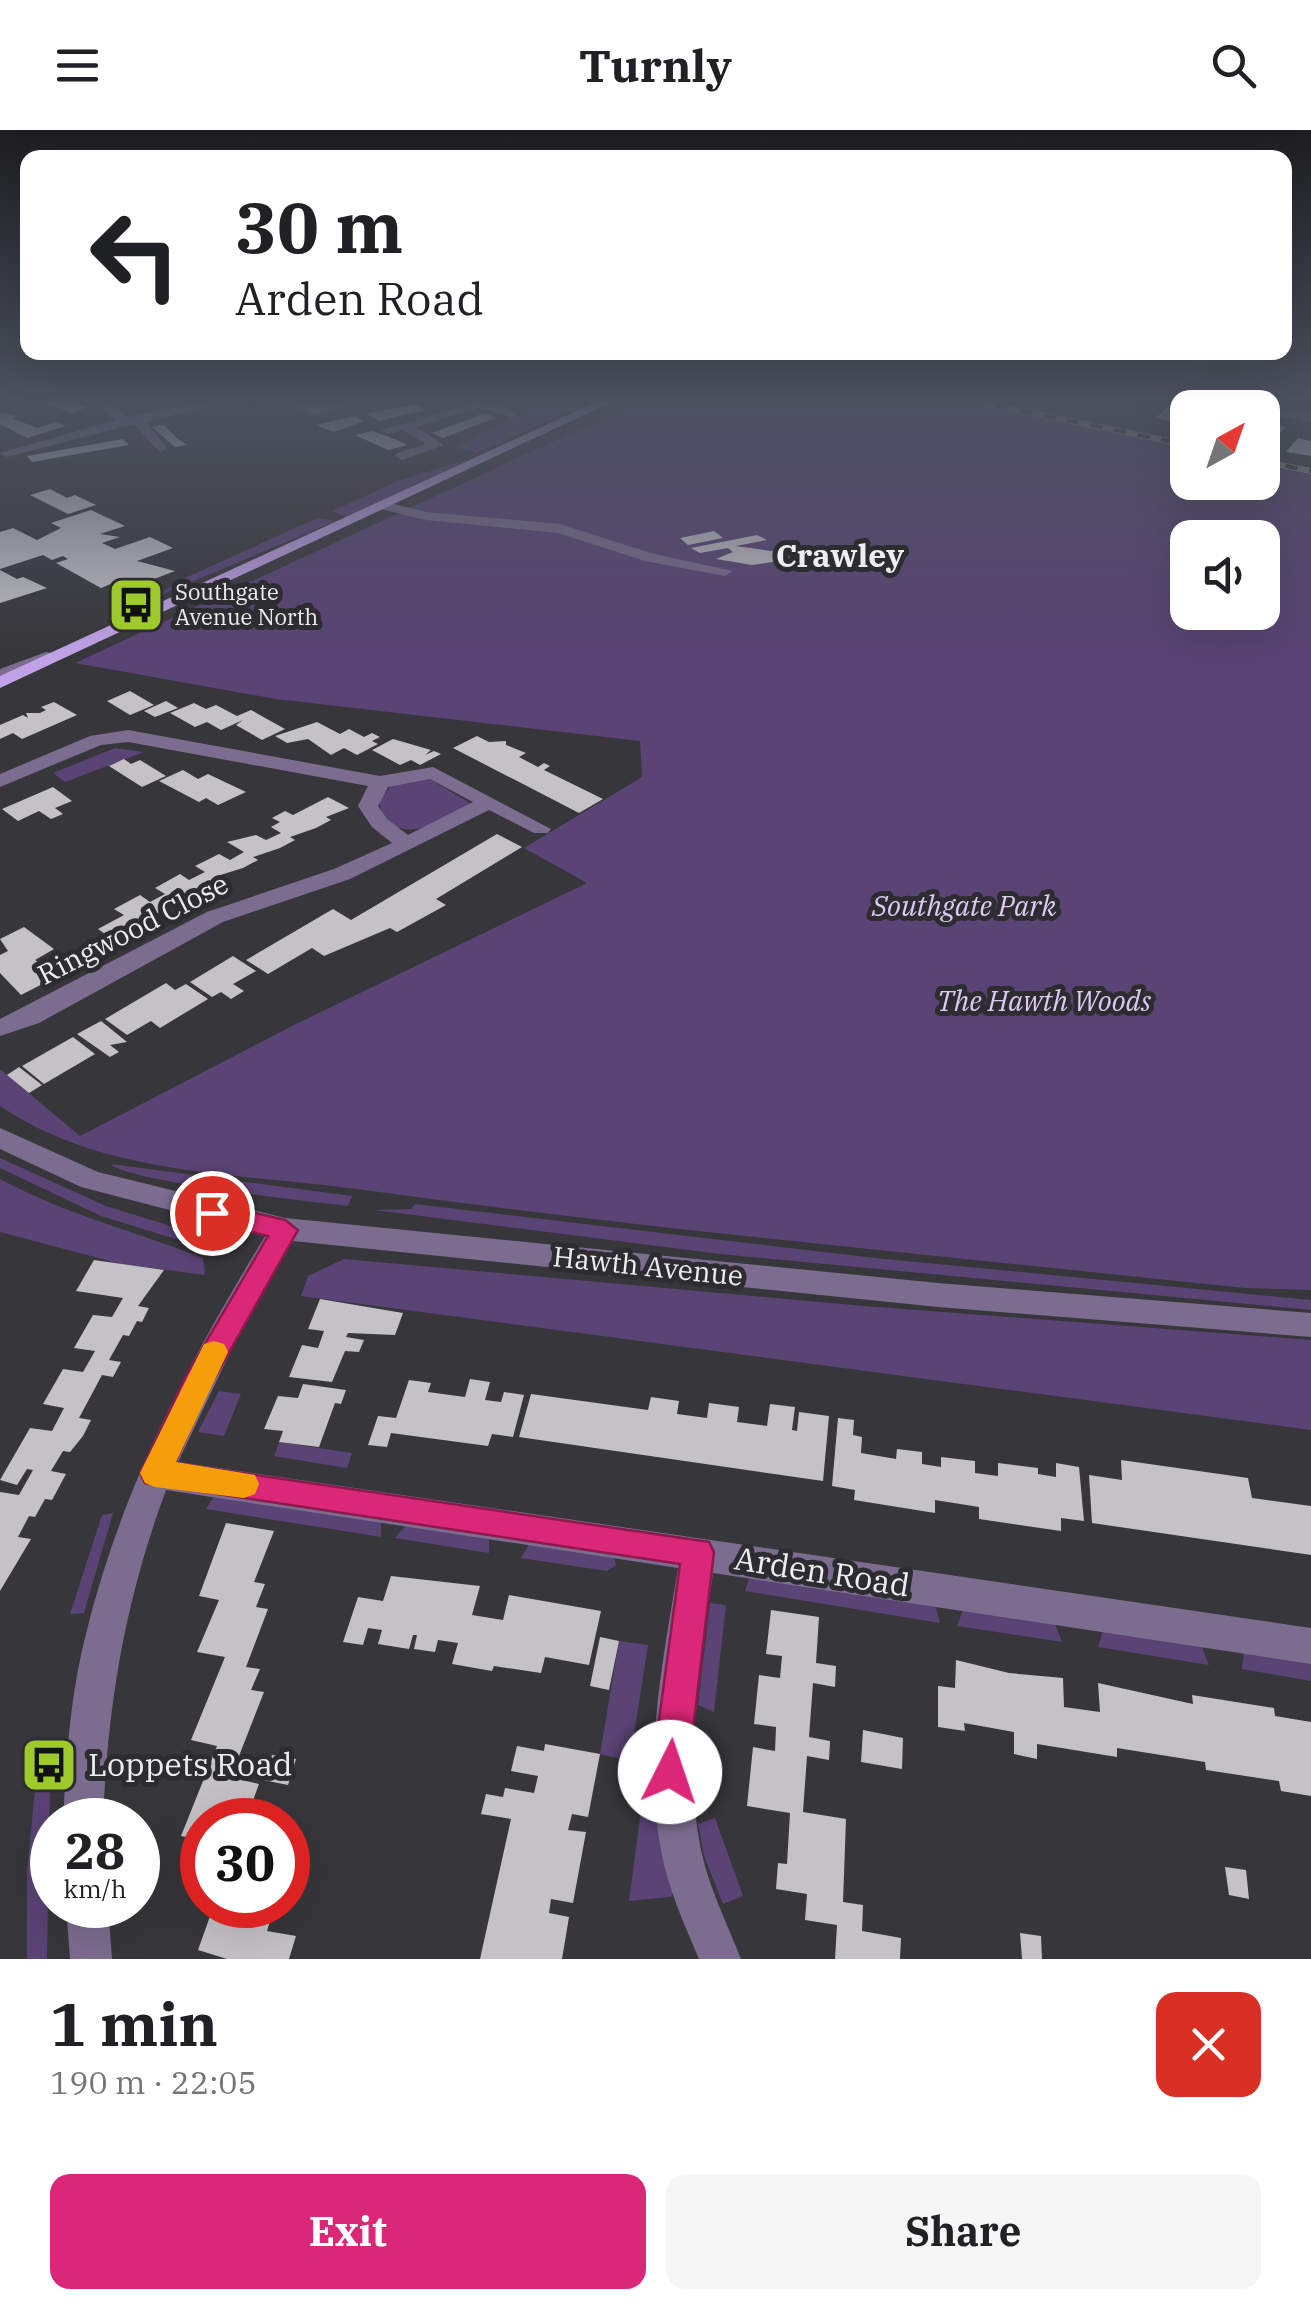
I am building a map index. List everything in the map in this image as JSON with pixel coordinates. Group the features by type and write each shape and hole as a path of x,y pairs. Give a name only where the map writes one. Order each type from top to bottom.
{"main road":[{"path":"1,677 88,642 423,486"},
{"path":"1,677 202,588"}],"street":[{"path":"382,505 426,516 560,529 651,558 725,571"},
{"path":"0,781 97,740 128,736 380,782 432,773 541,829"},
{"path":"380,782 368,806 379,823 407,844"},
{"name":"Ringwood Close","path":"0,1028 30,1017 226,911 342,874 489,802"},
{"name":"Hawth Avenue","path":"0,1138 91,1180 285,1230 1012,1302 1311,1326"},
{"path":"85,1798 98,1662 118,1578 155,1473 196,1385 285,1230"},
{"name":"Arden Road","path":"155,1473 1311,1646"},
{"path":"698,1552 670,1746 670,1798 693,1906 720,1959"},
{"path":"89,1928 91,1959"}],"green space":[{"path":"386,486 412,486 347,517 332,511"},
{"name":"The Hawth Woods","path":"457,486 1170,486 1170,500 1280,500 1280,486 1311,486 1311,1290 1245,1288 804,1242 223,1175 84,1147 0,1106 0,1069 80,1136 292,1026 587,883 524,848 642,777 640,741 276,699 75,663"},
{"path":"317,518 336,521 151,599 185,578"},
{"path":"115,748 144,752 65,782 53,773"},
{"path":"428,778 470,803 433,825 405,829 393,825 384,816 379,801 391,786"},
{"path":"0,1158 106,1206 200,1235 195,1245 101,1216 0,1168"},
{"path":"111,1164 352,1196 348,1206 261,1195 148,1177"},
{"path":"0,1179 75,1212 203,1258 205,1275 121,1264 0,1232"},
{"path":"415,1204 875,1258 1311,1300 1311,1310 720,1254 374,1210 411,1209"},
{"path":"344,1259 865,1306 1311,1340 1311,1430 301,1296 308,1276"},
{"path":"219,1391 241,1394 224,1436 198,1432"},
{"path":"279,1442 352,1453 347,1468 274,1456"},
{"path":"216,1493 381,1521 381,1537 206,1509"},
{"path":"113,1513 84,1613 70,1614 102,1515"},
{"path":"408,1523 489,1536 489,1553 395,1538"},
{"path":"530,1543 614,1555 616,1565 607,1571 521,1558"},
{"path":"750,1576 935,1605 940,1623 745,1591"},
{"path":"710,1603 726,1605 714,1712 698,1705"},
{"path":"963,1610 1055,1624 1062,1642 957,1626"},
{"path":"1103,1630 1201,1645 1209,1665 1098,1647"},
{"path":"619,1641 648,1645 630,1761 600,1754"},
{"path":"1244,1652 1311,1663 1311,1681 1242,1669"},
{"path":"711,1740 712,1799 694,1795 691,1743"},
{"path":"646,1773 655,1775 659,1832 675,1886 671,1897 629,1901"},
{"path":"50,1785 50,1798 34,1798 35,1789"},
{"path":"715,1818 743,1896 723,1904 704,1856 698,1824"},
{"path":"30,1841 30,1928 48,1928 47,1959 27,1959"}],"building":[{"path":"50,489 96,505 68,514 30,495"},
{"path":"91,510 125,526 100,534 120,537 102,543 115,549 150,537 173,548 137,561 175,571 125,590 113,583 101,588 56,563 68,559 63,556 52,560 43,555 0,569 0,532 13,528 37,540 61,528 51,523"},
{"path":"714,531 723,538 688,545 680,538"},
{"path":"757,535 767,540 736,546 792,554 780,561 752,565 716,559 733,552 728,548 700,553 691,548"},
{"path":"0,570 17,579 23,577 47,588 0,603"},
{"path":"130,691 154,705 130,715 107,701"},
{"path":"166,701 178,708 155,717 144,711"},
{"path":"54,702 77,715 22,739 13,733 0,739 0,725 23,715 28,718 26,713 40,713 46,710 41,707"},
{"path":"194,703 206,709 216,705 237,716 251,710 285,729 262,740 236,725 243,720 221,730 207,722 195,727 170,713"},
{"path":"317,722 340,734 349,729 364,737 372,733 380,737 372,741 378,744 357,755 344,748 331,755 308,739 287,743 275,736"},
{"path":"477,736 489,742 506,741 506,745 526,753 519,757 538,767 544,763 550,766 544,770 603,799 579,813 453,748"},
{"path":"393,739 431,750 425,755 434,751 441,754 420,765 411,760 400,765 372,750"},
{"path":"124,759 131,764 140,760 166,776 142,787 109,766"},
{"path":"183,770 198,779 208,774 246,792 218,805 206,798 199,802 159,781"},
{"path":"53,787 72,801 55,808 63,814 51,819 39,811 18,821 2,809"},
{"path":"328,797 349,808 326,817 331,820 316,828 290,837 295,840 280,848 253,857 258,860 243,868 214,877 219,880 163,911 126,924 131,928 111,938 98,929 124,915 114,909 140,895 150,902 165,894 155,888 180,874 189,880 205,872 195,866 219,854 230,860 244,852 227,842 256,835 266,840 281,833 271,827 280,822 272,818 285,811 293,815"},
{"path":"497,834 522,847 436,899 446,905 397,932 390,928 324,956 312,948 268,974 246,960 333,909 351,920"},
{"path":"24,927 54,949 35,960 58,976 21,995 0,973 0,955 8,951 0,939"},
{"path":"233,956 256,971 233,984 244,991 231,999 221,992 212,997 190,982"},
{"path":"166,983 175,990 186,984 208,999 160,1028 151,1021 127,1035 105,1019"},
{"path":"101,1021 127,1042 110,1045 119,1052 110,1057 77,1034"},
{"path":"73,1037 95,1054 44,1084 22,1066"},
{"path":"19,1067 42,1085 29,1093 7,1075"},
{"path":"94,1260 164,1270 138,1306 149,1308 142,1322 137,1321 129,1336 123,1335 109,1360 121,1362 113,1377 102,1375 79,1418 91,1420 83,1436 70,1452 63,1451 51,1471 66,1474 52,1500 45,1499 35,1517 29,1516 18,1537 31,1539 0,1591 0,1492 19,1495 33,1470 27,1469 17,1485 0,1480 30,1428 52,1431 64,1408 43,1404 63,1369 83,1372 95,1351 74,1348 93,1315 112,1317 123,1298 76,1291"},
{"path":"320,1299 403,1313 395,1335 348,1333 346,1337 364,1340 359,1352 345,1351 332,1382 289,1377 302,1345 318,1348 324,1331 308,1329"},
{"path":"470,1379 490,1382 485,1400 501,1402 504,1392 524,1395 513,1437 492,1434 488,1446 391,1433 387,1447 368,1445 378,1416 396,1418 409,1380 431,1383 428,1392 465,1397"},
{"path":"303,1384 346,1390 341,1404 335,1403 319,1447 279,1442 283,1431 264,1429 278,1396 298,1398"},
{"path":"531,1394 648,1410 651,1397 679,1401 677,1414 707,1418 709,1403 739,1407 737,1422 767,1426 770,1404 795,1407 792,1430 797,1431 799,1412 829,1416 823,1481 519,1437"},
{"path":"838,1418 854,1420 853,1435 862,1437 861,1453 896,1459 897,1449 922,1452 922,1464 941,1467 941,1457 975,1461 975,1473 998,1476 998,1463 1038,1468 1038,1474 1056,1477 1056,1463 1079,1467 1084,1521 1061,1518 1061,1531 979,1519 979,1507 935,1500 935,1513 854,1500 855,1490 832,1486"},
{"path":"1121,1460 1248,1478 1252,1498 1311,1506 1311,1555 1092,1523 1089,1475 1122,1480"},
{"path":"226,1523 274,1531 254,1582 265,1584 256,1607 268,1609 246,1667 260,1669 251,1690 264,1692 239,1756 254,1759 246,1781 259,1784 254,1798 196,1798 217,1746 191,1740 225,1657 197,1652 219,1600 199,1596"},
{"path":"391,1576 480,1586 472,1615 503,1620 509,1595 601,1611 589,1665 545,1657 541,1673 494,1666 492,1671 452,1664 458,1643 438,1640 435,1652 414,1649 417,1635 413,1635 409,1649 378,1644 382,1630 368,1628 363,1645 343,1642 358,1597 383,1601"},
{"path":"771,1610 819,1617 816,1663 836,1666 835,1687 813,1683 809,1737 830,1741 829,1760 807,1756 803,1812 846,1819 843,1902 863,1905 862,1931 901,1938 900,1959 835,1959 837,1925 805,1920 807,1894 776,1889 778,1863 787,1864 790,1813 747,1806 753,1747 775,1751 776,1727 754,1724 759,1675 780,1678 782,1656 766,1654"},
{"path":"600,1637 619,1641 609,1690 590,1686"},
{"path":"956,1660 1009,1673 1063,1678 1064,1707 1100,1712 1098,1683 1193,1704 1192,1695 1274,1708 1275,1716 1311,1722 1311,1796 1281,1791 1279,1781 1206,1770 1205,1762 1117,1748 1117,1757 1037,1744 1037,1759 1014,1754 1014,1732 964,1723 965,1731 938,1727 938,1686 955,1688"},
{"path":"863,1730 903,1738 902,1769 861,1762"},
{"path":"545,1744 600,1754 588,1817 572,1814 568,1830 586,1832 573,1903 551,1899 549,1913 569,1917 562,1959 480,1959 511,1819 481,1814 486,1794 503,1797 505,1788 534,1793 538,1776 511,1771 517,1746 544,1751"},
{"path":"272,1755 296,1759 288,1785 263,1780"},
{"path":"1225,1867 1246,1870 1249,1899 1229,1895"},
{"path":"206,1928 268,1928 267,1931 296,1936 289,1959 227,1959 198,1950"},
{"path":"1020,1933 1041,1936 1042,1959 1022,1959"}],"slow traffic":[{"path":"214,1352 155,1473 244,1484"}],"place":[{"name":"Southgate Avenue North","path":"136,605"},
{"name":"Loppets Road","path":"49,1765"}],"district":[{"name":"Crawley","path":"840,556"}],"route":[{"path":"212,1213 285,1230 196,1385 155,1473 698,1552 670,1746 670,1772"}],"park label":[{"name":"Southgate Park","path":"964,906"}]}
